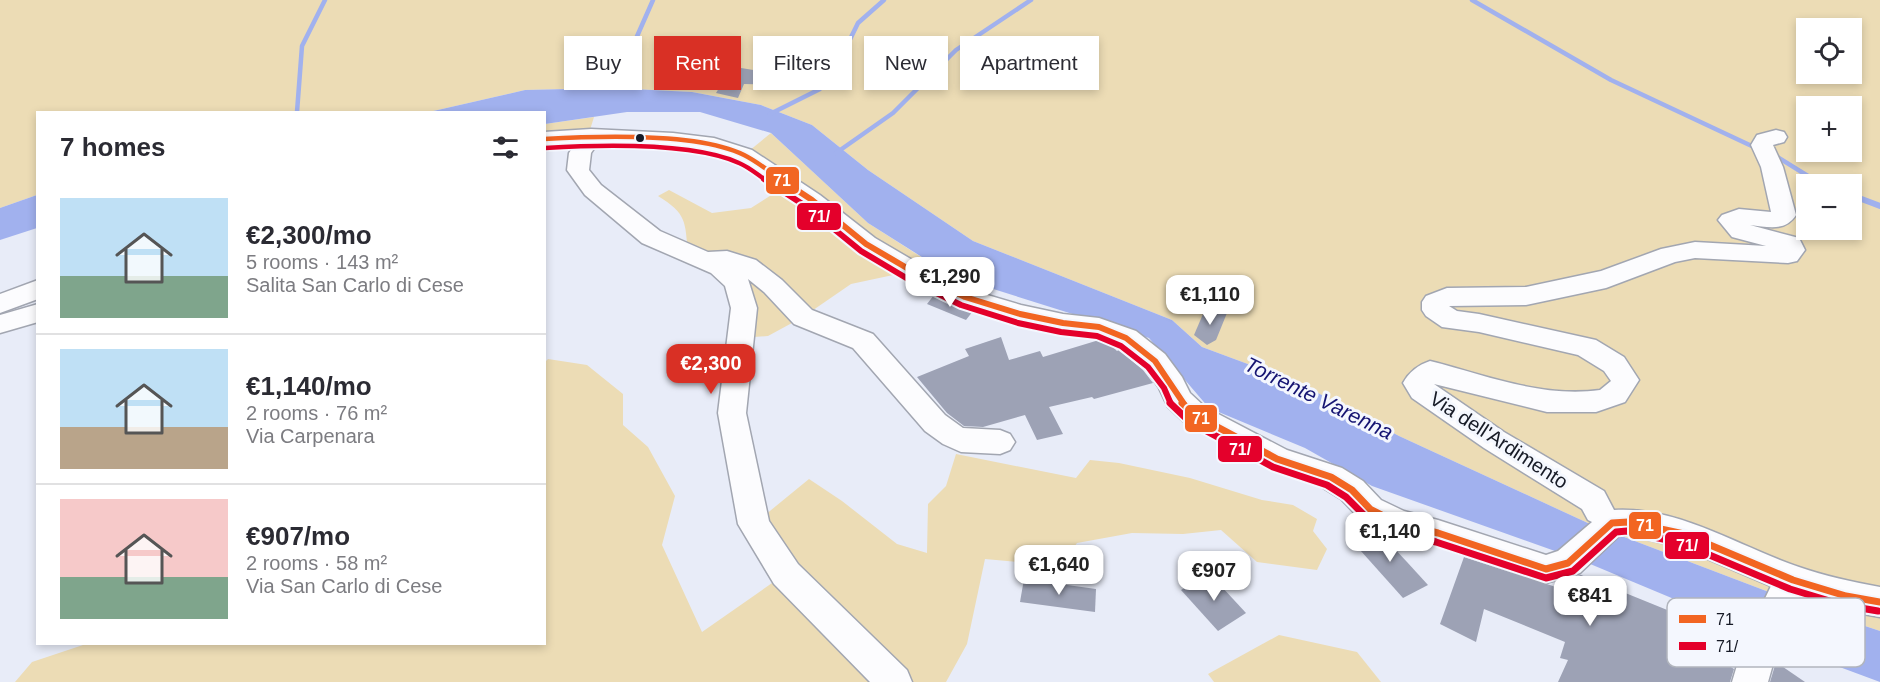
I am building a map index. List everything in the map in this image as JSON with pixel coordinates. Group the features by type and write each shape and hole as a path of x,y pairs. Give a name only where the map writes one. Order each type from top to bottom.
{"street":[{"path":"591,136 580,153 578,170 593,190 651,237 720,267 737,283 744,308 732,413 754,524 786,574 894,682"},
{"path":"546,139 591,136 714,145 744,155 812,200 866,244 912,271 965,297 1020,314 1063,323 1099,327 1126,338 1155,361 1172,384 1178,399 1195,415 1277,459 1331,477 1352,490 1370,509 1397,523 1438,533 1546,568 1568,563 1604,518 1684,534 1789,585 1857,598"},
{"name":"Via dell'Ardimento","path":"1604,518 1593,500 1494,440 1422,390 1417,383 1430,371 1497,392 1538,401 1576,404 1601,401 1618,393 1625,380 1614,364 1586,347 1479,323 1451,320 1435,310 1435,302 1447,297 1526,296 1606,279 1670,255 1695,250 1788,255 1793,250 1790,244 1741,231 1730,220 1739,217 1779,220 1784,215 1772,167 1762,145 1765,140 1776,137"},
{"path":"705,260 727,259 747,266 773,286 803,317 863,340 935,423 953,436 961,440 1000,442"},
{"path":"0,304 36,290"},
{"path":"0,324 36,314"},
{"path":"1783,598 1789,585"},
{"path":"1865,599 1880,602"},
{"path":"1750,682 1754,667"}],"shaded area":[{"path":"0,0 1880,0 1880,631 1865,626 1865,598 1785,598 1590,524 1399,436 1299,383 1202,347 1172,320 973,241 868,170 812,125 761,105 692,92 642,90 642,36 564,36 564,89 525,90 433,111 36,111 36,195 0,208"},
{"path":"594,117 588,136 546,139 546,124"},
{"path":"771,133 868,223 926,260 912,271 851,284 803,317 768,336 740,338 737,283 688,254 683,219 674,208 658,196 669,190 712,213 751,208 787,185 744,155"},
{"path":"548,359 587,365 623,394 623,425 648,447 675,496 662,545 702,632 785,574 754,524 809,479 842,501 897,544 927,553 928,504 946,486 956,454 1076,478 1090,460 1119,463 1190,478 1262,500 1293,505 1317,519 1313,531 1327,549 1317,570 1257,562 1221,530 1183,534 1132,533 1077,543 1061,566 985,559 967,644 946,682 15,682 32,662 83,645 546,645 546,361"},
{"path":"1279,635 1357,652 1381,682 1214,682 1208,674"}],"water":[{"name":"Torrente Varenna","path":"564,89 692,92 761,105 812,125 868,170 973,241 1172,320 1202,347 1299,383 1399,436 1590,524 1785,598 1672,598 1583,561 1372,486 1305,448 1209,408 1149,338 952,276 868,223 771,133 700,112 627,112 546,124 546,111 433,111 525,90"},
{"path":"36,195 36,228 0,240 0,208"},
{"path":"1865,626 1880,631 1880,682 1840,667 1865,667"}],"building":[{"path":"741,68 753,70 753,84 744,84 738,98 716,93 718,90 741,90"},
{"path":"934,295 973,311 966,320 927,304"},
{"path":"1206,307 1227,313 1216,340 1207,345 1194,335"},
{"path":"1001,337 1009,360 1040,351 1043,357 1099,340 1119,350 1143,370 1153,383 1094,399 1092,397 1049,407 1063,434 1037,440 1025,415 983,427 964,426 947,413 917,377 969,356 965,349"},
{"path":"1376,529 1428,585 1403,598 1352,541"},
{"path":"1464,557 1562,589 1570,578 1581,575 1667,610 1667,667 1731,667 1734,669 1730,682 1558,682 1568,660 1560,658 1565,642 1484,609 1476,642 1440,624"},
{"path":"1209,573 1246,613 1218,631 1181,590"},
{"path":"1024,579 1096,589 1095,612 1020,602"},
{"path":"1774,667 1783,667 1805,682 1770,682"}],"waterway":[{"path":"297,111 302,46 325,0"},
{"path":"612,93 653,0"},
{"path":"770,114 820,89 836,68 858,23 884,0"},
{"path":"836,153 893,113 956,50 1031,0"},
{"path":"1472,0 1611,80 1756,148"},
{"path":"1774,155 1805,174"},
{"path":"1862,199 1880,206"}],"transit line":[{"name":"71","path":"546,139 591,136 673,140 714,145 744,155 812,200 866,244 912,271 965,297 1020,314 1063,323 1099,327 1126,338 1155,361 1172,384 1178,399 1195,415 1277,459 1331,477 1352,490 1370,509 1397,523 1438,533 1546,569 1568,563 1612,523 1628,522 1684,534 1793,580 1857,598"},
{"name":"71/","path":"546,148 591,145 672,149 712,154 740,163 807,207 861,251 908,279 961,305 1018,323 1061,332 1097,336 1121,346 1148,367 1164,388 1171,404 1190,422 1273,467 1327,485 1346,497 1365,516 1394,531 1436,542 1546,578 1573,571 1616,532 1627,531 1681,543 1790,589 1820,598"},
{"name":"71","path":"1865,599 1880,602"},
{"name":"71/","path":"1865,609 1878,611"}]}
